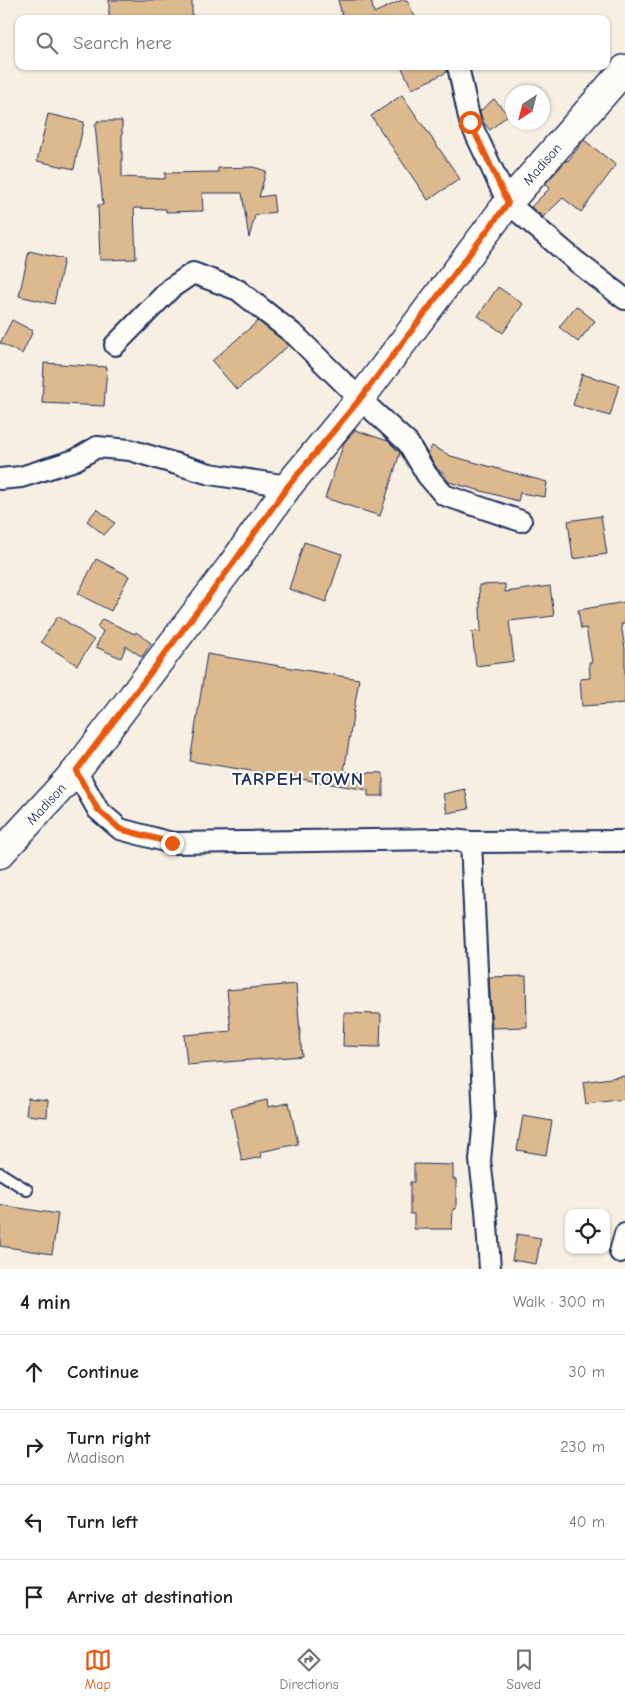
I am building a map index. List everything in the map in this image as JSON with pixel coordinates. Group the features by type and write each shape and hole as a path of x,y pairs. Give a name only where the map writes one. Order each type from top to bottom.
{"street":[{"name":"Madison","path":"0,854 76,771 232,565 288,486 360,399 508,203 625,69"},
{"path":"459,70 470,122 508,203 577,262 625,299"},
{"path":"115,345 171,288 193,273 238,290 296,336 408,443 427,475 444,495 521,521"},
{"path":"0,479 21,477 75,460 97,447 130,450 210,474 288,486"},
{"path":"76,771 98,810 120,829 172,843 432,839 472,842 625,841"},
{"path":"472,842 484,1119 480,1160 490,1269"}],"lane":[{"path":"0,1173 27,1190"}],"building":[{"path":"109,0 192,0 192,15 109,15"},
{"path":"338,0 371,0 374,13 402,0 407,0 414,15 342,15"},
{"path":"403,70 447,70 447,72 412,89"},
{"path":"402,95 460,179 428,200 371,116"},
{"path":"494,99 505,112 505,118 490,130 483,122 480,111"},
{"path":"48,114 84,122 74,169 37,161"},
{"path":"97,121 122,121 122,177 165,179 165,173 218,172 218,168 253,167 266,171 259,197 273,195 275,212 255,215 249,238 242,193 202,193 203,211 166,212 166,209 134,208 136,259 100,260 98,205 103,205 95,124 97,124"},
{"path":"584,140 616,165 581,212 563,198 543,217 531,207 550,188 545,184 568,161"},
{"path":"29,251 64,259 54,304 19,296"},
{"path":"498,287 523,304 503,333 478,316"},
{"path":"576,306 595,321 578,342 559,327"},
{"path":"12,320 33,331 22,354 0,343"},
{"path":"258,321 289,345 237,390 212,361"},
{"path":"44,363 107,367 104,406 42,403"},
{"path":"582,374 619,385 610,416 573,405"},
{"path":"355,430 388,441 400,453 380,516 325,498 344,443"},
{"path":"432,446 451,456 547,482 545,497 520,493 518,501 449,482 445,474 438,470 428,454"},
{"path":"97,509 115,523 104,535 87,521"},
{"path":"601,516 607,554 573,559 568,521"},
{"path":"304,542 342,554 326,602 289,589"},
{"path":"96,559 129,576 111,611 78,594"},
{"path":"505,584 505,592 550,586 554,616 509,621 514,661 476,666 472,632 481,631 479,585"},
{"path":"625,602 625,624 621,624 625,649 625,703 582,706 580,679 590,678 589,662 592,662 586,628 581,629 578,610"},
{"path":"58,616 94,640 77,665 41,642"},
{"path":"102,619 135,634 136,632 151,643 142,657 126,646 121,658 96,647 103,631 97,627"},
{"path":"207,654 359,679 344,772 383,773 383,796 368,796 368,790 190,761"},
{"path":"465,789 469,809 447,813 443,794"},
{"path":"526,976 527,1027 492,1028 489,977"},
{"path":"296,984 302,1056 187,1065 184,1035 231,1031 227,990"},
{"path":"344,1013 381,1014 380,1047 343,1046"},
{"path":"625,1076 625,1099 586,1104 583,1082"},
{"path":"28,1098 48,1100 47,1117 26,1115"},
{"path":"267,1100 268,1107 289,1103 298,1144 260,1152 262,1157 242,1161 231,1108"},
{"path":"523,1116 552,1121 546,1155 517,1150"},
{"path":"414,1164 453,1165 453,1179 456,1179 456,1209 453,1209 452,1229 414,1229 414,1214 410,1214 410,1182 414,1182"},
{"path":"0,1205 58,1214 52,1254 0,1246"},
{"path":"517,1234 541,1238 536,1264 512,1260"}],"district":[{"name":"TARPEH TOWN","path":"298,779"}],"route":[{"path":"172,843 120,829 98,810 76,771 232,565 288,486 360,399 508,203 470,122"}]}
